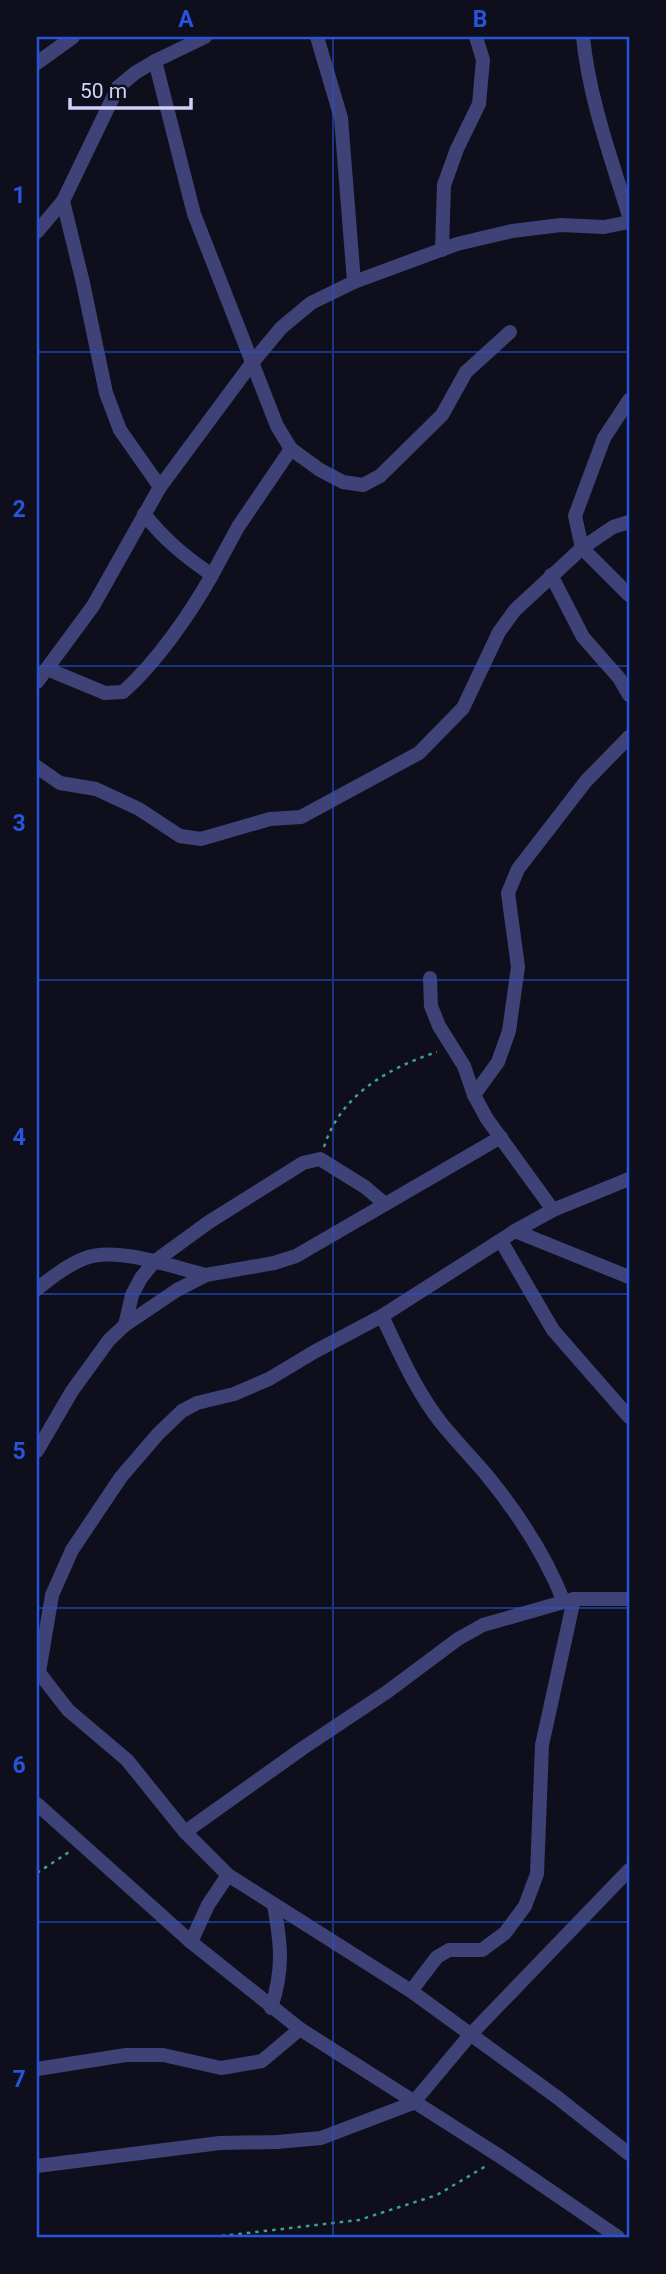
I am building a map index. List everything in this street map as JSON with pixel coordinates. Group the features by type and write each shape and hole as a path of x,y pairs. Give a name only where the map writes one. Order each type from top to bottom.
{"street":[{"path":"37,63 73,37"},
{"path":"37,232 63,201 118,87 155,61 205,37"},
{"path":"317,37 341,118 354,282"},
{"path":"442,250 444,185 457,149 479,104 483,60 476,37"},
{"path":"583,37 586,65 629,216"},
{"path":"155,61 194,214 277,426 291,449 320,470 343,482 363,485 380,477 442,415 466,372 510,332"},
{"path":"63,201 106,393 120,430 160,487"},
{"path":"37,682 93,606 160,487 252,363 281,328 311,303 354,282 442,250 512,231 561,225 604,227 629,222"},
{"path":"629,400 604,438 587,490 575,516 582,548 629,595"},
{"path":"47,669 105,693 123,692 140,677 191,609 238,527 291,449"},
{"path":"144,513 164,538 212,575"},
{"path":"37,767 60,783 96,789 139,809 180,836 201,839 270,819 301,817 419,753 463,708 499,632 515,610 582,548 612,527 629,522"},
{"path":"551,575 583,637 619,678 629,695"},
{"path":"474,1095 498,1062 509,1031 518,967 508,894 518,869 586,781 629,737"},
{"path":"430,978 431,1006 439,1026 464,1066 474,1095 553,1210"},
{"path":"38,1449 72,1391 109,1340 125,1325 177,1290 206,1275 274,1263 296,1256 501,1137"},
{"path":"125,1325 132,1295 154,1262 209,1222 303,1163 320,1159 365,1187 384,1203"},
{"path":"629,1179 553,1210 515,1231 382,1315 269,1380 234,1394 197,1403 182,1411 121,1477 72,1550 52,1595 38,1671 68,1710 128,1760 186,1832 228,1875 411,1991 558,2098 629,2154"},
{"path":"515,1231 629,1277"},
{"path":"501,1241 553,1330 629,1417"},
{"path":"37,1289 84,1258 110,1254 206,1275"},
{"path":"382,1315 414,1383 442,1424 532,1535 569,1600 542,1745 537,1874 526,1906 505,1934 482,1950 449,1950 437,1957 411,1991"},
{"path":"186,1832 387,1692 458,1639 483,1625 569,1600 629,1599"},
{"path":"37,1804 191,1942 271,2008 501,2157 618,2237"},
{"path":"37,2166 220,2143 277,2143 321,2138 414,2103 470,2035 629,1870"},
{"path":"191,1942 208,1905 228,1875"},
{"path":"271,2008 279,1985 281,1956 274,1905"},
{"path":"37,2069 126,2056 163,2055 221,2068 262,2061 300,2029"}],"path":[{"path":"320,1159 329,1132 344,1108 366,1086 411,1060 453,1046"},
{"path":"37,1873 81,1845"},
{"path":"213,2237 359,2220 437,2195 501,2157"}]}
